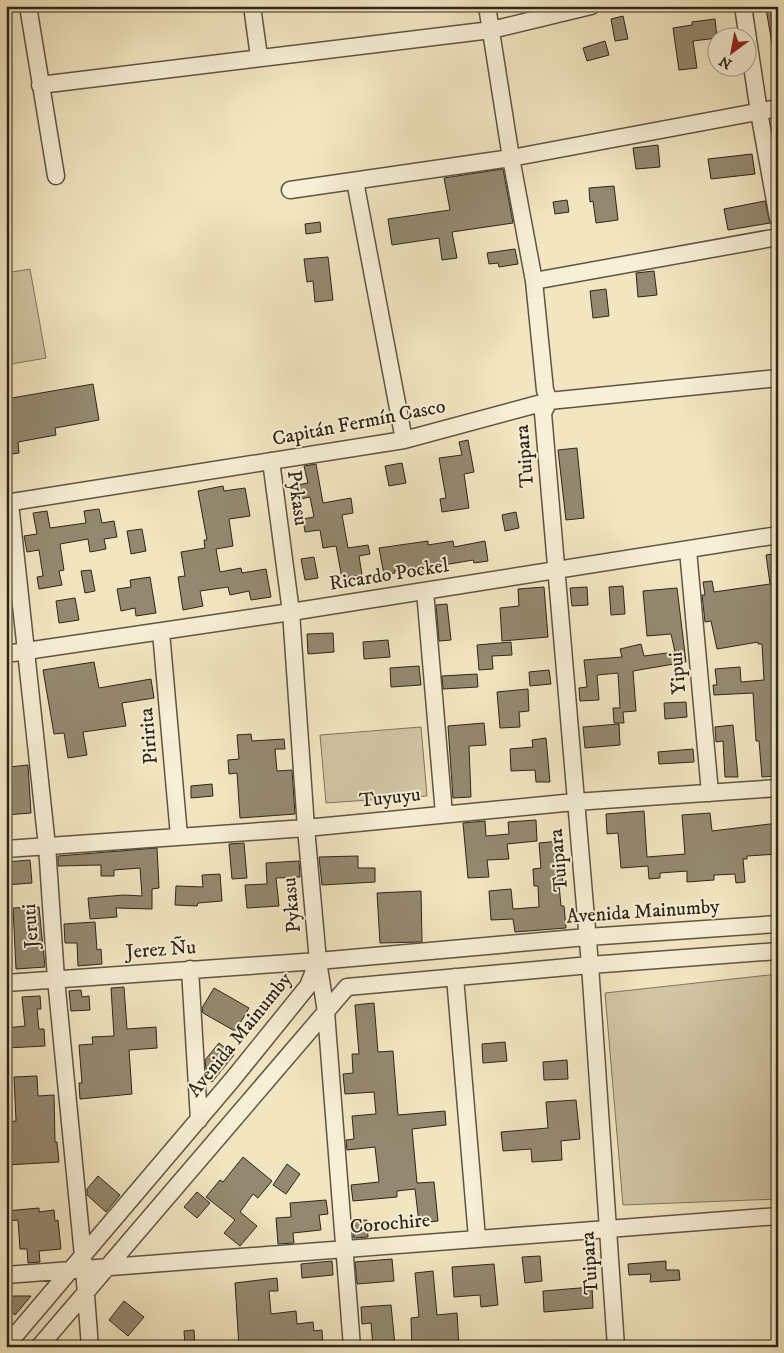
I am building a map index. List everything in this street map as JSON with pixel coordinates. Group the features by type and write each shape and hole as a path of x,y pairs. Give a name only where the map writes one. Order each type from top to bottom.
{"street":[{"path":"28,6 56,176"},
{"path":"252,6 259,57"},
{"path":"487,6 511,158 534,281 545,390 549,401"},
{"path":"40,85 491,30 591,6"},
{"path":"743,6 778,218"},
{"path":"290,190 511,158 778,108"},
{"path":"355,181 404,440"},
{"path":"534,281 778,237"},
{"name":"Capitán Fermín Casco","path":"8,503 404,440 549,401 778,378"},
{"name":"Tuipara","path":"549,401 543,413 590,966 616,1347"},
{"name":"Pykasu","path":"271,461 292,612 306,828 318,961 326,1012 352,1347"},
{"name":"Jeruti","path":"8,503 27,650 47,846 80,1266 86,1291 90,1347"},
{"name":"Ricardo Pockel","path":"6,654 292,612 778,535"},
{"name":"Yipui","path":"688,550 710,793"},
{"path":"425,591 444,814"},
{"name":"Piririta","path":"161,632 179,836"},
{"name":"Tuyuyu","path":"6,849 306,828 575,802 778,788"},
{"name":"Avenida Mainumby","path":"6,1346 80,1266 308,986 318,961 587,936 778,924"},
{"path":"39,1347 104,1268 347,987 778,951"},
{"name":"Jerez Ñu","path":"6,982 318,961"},
{"path":"190,969 199,1120"},
{"path":"455,977 477,1238"},
{"name":"Corochire","path":"6,1275 80,1266 104,1268 778,1216"}],"shaded area":[{"path":"30,269 46,358 6,365 6,273"},
{"path":"421,727 427,796 326,803 320,735"},
{"path":"778,974 778,1199 623,1205 605,993"}],"building":[{"path":"778,7 778,48 773,49 766,9"},
{"path":"623,16 628,39 615,41 611,19"},
{"path":"715,19 716,28 706,28 706,39 693,41 697,68 679,70 673,28 692,25 692,22"},
{"path":"605,41 609,55 587,61 583,48"},
{"path":"658,145 660,167 636,169 633,148"},
{"path":"752,154 755,174 711,179 708,159"},
{"path":"503,169 513,223 452,232 457,258 442,260 439,238 392,245 388,219 450,210 444,178"},
{"path":"614,186 618,220 596,223 593,201 590,202 589,188"},
{"path":"567,200 569,212 555,214 553,202"},
{"path":"765,201 770,223 728,230 724,209"},
{"path":"320,222 321,232 306,234 305,224"},
{"path":"515,249 518,264 499,267 498,263 489,264 487,253"},
{"path":"328,257 333,300 315,302 313,281 307,282 304,259"},
{"path":"654,271 657,295 638,297 636,273"},
{"path":"606,289 609,316 593,318 590,291"},
{"path":"93,384 99,420 55,428 56,435 18,442 19,453 6,455 6,399"},
{"path":"468,440 474,472 464,474 469,508 442,512 440,499 446,498 439,458 462,455 459,442"},
{"path":"577,448 584,518 566,520 558,450"},
{"path":"402,463 406,483 389,486 385,466"},
{"path":"316,464 323,503 351,498 353,513 342,515 348,548 368,545 370,554 359,556 362,575 342,578 336,546 323,548 320,530 305,532 303,519 314,517 310,497 300,499 297,485 308,483 304,466"},
{"path":"223,486 224,491 245,488 250,516 229,519 233,546 216,549 220,572 241,568 242,573 266,569 271,597 251,600 249,591 230,595 228,587 200,591 203,606 183,610 178,577 185,576 181,552 205,548 204,540 207,540 198,491"},
{"path":"99,509 102,523 114,521 117,537 104,539 106,549 90,552 88,539 60,544 64,570 59,571 62,585 39,589 37,577 43,576 39,550 27,552 24,536 37,534 33,513 47,511 50,528 86,523 84,511"},
{"path":"516,512 519,528 505,531 502,515"},
{"path":"142,529 146,551 131,554 127,531"},
{"path":"428,541 428,545 453,541 454,547 485,541 488,561 474,563 473,560 432,567 433,570 422,572 420,567 394,571 395,573 384,575 379,548"},
{"path":"778,553 778,625 774,626 778,648 778,740 774,740 776,776 762,777 759,741 756,741 753,693 714,695 713,685 717,685 715,669 740,667 741,682 764,680 762,644 758,644 758,642 717,649 711,621 705,622 702,595 705,595 703,582 712,581 714,592 770,584 766,555"},
{"path":"314,557 318,578 305,580 301,559"},
{"path":"91,570 95,591 85,593 81,571"},
{"path":"150,577 156,613 136,616 135,608 121,611 117,589 131,587 130,580"},
{"path":"623,586 625,614 611,615 609,587"},
{"path":"544,587 548,637 502,641 500,608 519,606 518,589"},
{"path":"587,587 588,605 572,606 570,588"},
{"path":"677,588 686,662 633,671 636,711 623,712 624,723 614,723 613,708 620,708 618,673 597,675 599,700 580,701 579,688 587,687 584,660 622,657 620,649 641,644 644,656 675,652 671,634 647,636 643,591"},
{"path":"75,598 79,620 59,623 56,601"},
{"path":"447,604 451,640 439,641 436,605"},
{"path":"333,633 334,652 308,654 307,634"},
{"path":"388,640 390,657 364,659 363,642"},
{"path":"511,642 512,655 492,656 493,669 479,670 477,645"},
{"path":"94,662 99,688 151,679 154,698 122,703 126,726 83,732 87,755 68,758 64,733 54,734 43,670"},
{"path":"419,666 421,685 391,687 390,668"},
{"path":"549,670 551,684 530,686 529,672"},
{"path":"477,674 478,687 443,689 442,676"},
{"path":"528,689 529,711 519,712 520,727 500,728 497,692"},
{"path":"686,702 687,717 665,719 664,703"},
{"path":"484,723 486,745 469,746 471,797 453,798 448,726"},
{"path":"619,724 620,745 585,748 583,727"},
{"path":"733,725 738,777 725,777 723,741 716,742 715,727"},
{"path":"251,734 252,741 284,739 285,749 275,749 277,771 292,770 295,814 240,818 237,773 229,774 228,760 239,759 237,735"},
{"path":"546,738 550,782 536,782 535,770 511,771 510,749 533,747 532,740"},
{"path":"693,749 694,762 659,764 658,752"},
{"path":"28,765 31,813 6,815 6,793 9,792 7,780 11,780 10,767"},
{"path":"212,784 213,796 191,798 191,786"},
{"path":"644,811 647,857 685,854 682,815 710,813 712,831 778,823 778,854 747,856 747,859 743,859 745,882 736,883 735,874 714,875 714,880 687,882 687,871 660,873 660,878 649,879 648,866 621,868 618,833 607,834 606,814"},
{"path":"536,820 537,841 507,844 509,859 487,860 489,877 468,878 463,823 485,821 486,836 509,834 508,822"},
{"path":"559,841 563,884 559,884 566,928 515,932 513,919 491,920 489,891 511,889 513,909 539,907 538,886 534,886 533,869 541,868 539,843"},
{"path":"244,843 247,878 232,879 229,844"},
{"path":"157,848 159,888 152,889 152,909 116,908 117,917 90,919 88,898 124,895 142,896 140,868 114,870 114,876 101,876 101,865 58,866 58,856"},
{"path":"358,856 358,868 375,868 375,882 322,885 319,857"},
{"path":"30,860 32,883 6,885 6,862"},
{"path":"299,861 300,877 276,878 279,906 247,908 245,885 267,884 266,863"},
{"path":"220,874 222,901 198,903 197,906 175,905 176,886 203,887 202,875"},
{"path":"421,891 422,942 380,943 377,893"},
{"path":"39,907 45,967 16,969 13,908"},
{"path":"95,922 97,950 101,949 102,964 78,966 77,943 65,943 64,924"},
{"path":"124,987 127,1029 156,1027 157,1048 129,1050 132,1094 80,1099 79,1083 82,1083 79,1045 93,1044 92,1037 114,1036 111,988"},
{"path":"214,988 249,1008 236,1030 203,1013 202,1008"},
{"path":"81,990 82,997 89,996 90,1010 71,1011 69,991"},
{"path":"40,996 41,1009 37,1009 39,1029 44,1029 45,1046 6,1048 6,1028 25,1026 22,997"},
{"path":"374,1003 378,1052 393,1051 398,1115 445,1111 446,1125 412,1129 417,1183 434,1182 438,1221 419,1223 415,1189 397,1191 397,1197 353,1201 351,1185 379,1182 375,1147 347,1150 346,1140 354,1139 352,1116 376,1114 374,1092 345,1094 343,1074 353,1073 352,1054 359,1054 355,1005"},
{"path":"505,1042 507,1061 483,1063 482,1044"},
{"path":"219,1043 234,1055 212,1082 207,1078 205,1060"},
{"path":"567,1060 568,1079 544,1080 543,1062"},
{"path":"37,1076 38,1096 54,1095 55,1142 57,1142 59,1162 6,1165 6,1122 16,1121 14,1077"},
{"path":"576,1100 580,1139 561,1141 562,1160 532,1162 531,1149 503,1151 501,1132 548,1128 546,1102"},
{"path":"243,1157 272,1181 258,1198 253,1194 240,1212 257,1226 240,1246 224,1233 235,1220 206,1197 220,1180 223,1182"},
{"path":"287,1164 300,1174 286,1194 273,1185"},
{"path":"98,1176 120,1195 106,1212 87,1195 87,1189"},
{"path":"197,1192 210,1203 197,1218 184,1207"},
{"path":"326,1200 328,1214 319,1215 321,1230 293,1233 294,1243 278,1244 276,1218 291,1217 290,1203"},
{"path":"39,1208 39,1212 54,1210 55,1221 58,1220 61,1249 39,1251 40,1262 28,1263 27,1249 20,1249 18,1220 6,1221 6,1211"},
{"path":"367,1220 368,1237 354,1238 352,1221"},
{"path":"540,1256 542,1281 525,1283 522,1257"},
{"path":"392,1259 394,1281 357,1284 355,1262"},
{"path":"332,1261 333,1275 302,1278 301,1264"},
{"path":"666,1261 666,1270 679,1270 680,1280 650,1282 651,1274 629,1275 628,1264"},
{"path":"494,1264 498,1305 481,1307 480,1295 454,1297 452,1267"},
{"path":"433,1271 437,1315 457,1313 459,1347 412,1347 411,1318 419,1317 415,1273"},
{"path":"277,1278 278,1291 269,1291 271,1314 296,1311 297,1324 313,1322 314,1331 322,1330 323,1347 283,1347 283,1344 272,1345 272,1343 251,1344 251,1347 239,1347 235,1283"},
{"path":"592,1287 593,1308 544,1312 543,1291"},
{"path":"6,1296 31,1296 15,1315 6,1308"},
{"path":"124,1301 144,1317 128,1336 109,1320"},
{"path":"391,1305 395,1345 373,1347 371,1323 362,1324 361,1307"},
{"path":"194,1330 195,1346 185,1346 184,1331"}]}
